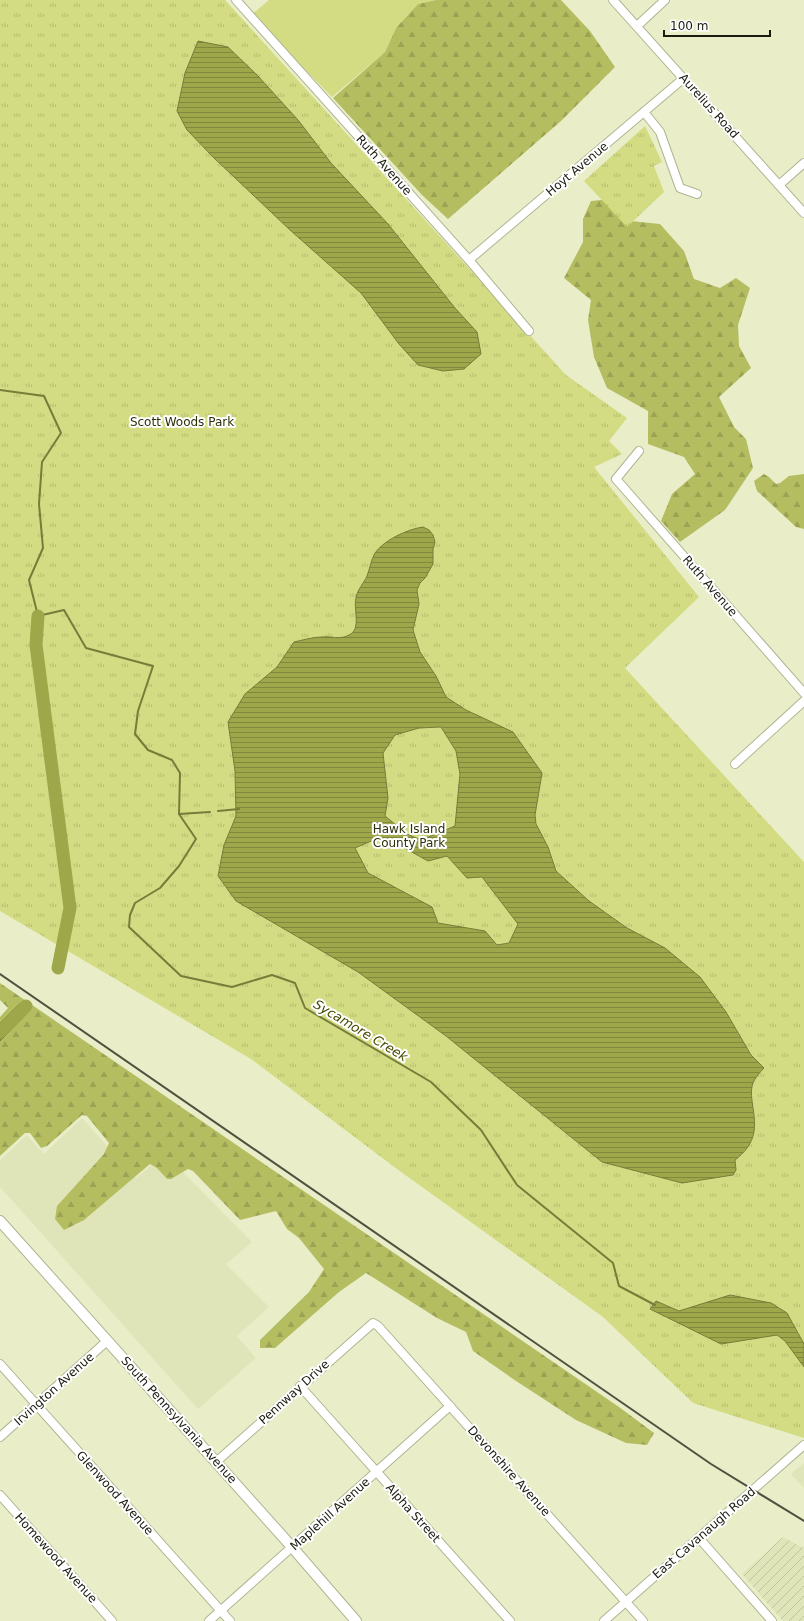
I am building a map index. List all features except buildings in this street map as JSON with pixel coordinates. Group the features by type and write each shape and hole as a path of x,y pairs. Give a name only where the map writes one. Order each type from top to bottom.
{"main road":[{"name":"South Pennsylvania Avenue","path":"0,1221 292,1547 356,1621"}],"street":[{"name":"Ruth Avenue","path":"236,0 469,260 529,331"},
{"name":"Aurelius Road","path":"613,0 804,213"},
{"path":"637,26 665,0"},
{"name":"Hoyt Avenue","path":"469,260 684,78"},
{"path":"644,112 660,132 680,188 698,194"},
{"path":"779,186 804,163"},
{"name":"Ruth Avenue","path":"639,451 616,479 804,693"},
{"path":"735,764 804,701"},
{"name":"Pennway Drive","path":"216,1462 300,1386 373,1323"},
{"name":"Devonshire Avenue","path":"373,1323 378,1326 643,1621"},
{"name":"Irvington Avenue","path":"0,1437 107,1341"},
{"name":"Glenwood Avenue","path":"0,1364 230,1621"},
{"name":"Alpha Street","path":"300,1386 510,1621"},
{"name":"Maplehill Avenue","path":"209,1621 450,1406"},
{"name":"East Cavanaugh Road","path":"604,1621 804,1445"},
{"name":"Homewood Avenue","path":"0,1495 112,1621"},
{"path":"699,1538 772,1621"}],"shaded area":[{"path":"198,41 228,47 258,76 298,120 331,163 388,224 455,308 477,332 481,354 464,369 443,371 418,365 399,344 361,293 290,230 214,158 187,130 177,111 185,73"},
{"path":"423,527 429,530 433,535 435,542 433,549 433,564 417,590 419,604 413,630 420,652 436,676 446,697 466,710 513,732 542,773 535,815 536,824 548,847 556,871 589,901 627,928 665,948 700,977 726,1012 751,1055 764,1068 756,1077 752,1086 755,1124 753,1137 746,1149 735,1160 736,1170 733,1175 682,1183 602,1162 446,1036 358,972 236,901 218,876 224,845 236,816 235,771 228,722 245,694 277,667 294,642 319,637 342,637 353,632 356,624 355,603 357,595 367,576 375,553 390,540 417,528","holes":["441,727 456,751 460,774 455,826 421,840 407,834 385,816 388,798 383,753 395,735 419,728","376,839 401,846 428,861 447,856 467,878 482,877 518,924 509,943 497,945 485,931 438,923 432,907 368,873 355,848"]},
{"path":"19,1004 30,1010 0,1041 0,1023"},
{"path":"82,1118 136,1178 165,1154 252,1242 226,1264 269,1307 237,1336 256,1358 198,1409 0,1187 0,1160 27,1135 44,1154"},
{"path":"730,1295 771,1303 787,1313 804,1344 804,1367 785,1341 777,1335 721,1344 650,1309 656,1301 679,1311"},
{"path":"804,1463 804,1488 791,1474"},
{"path":"783,1537 804,1548 804,1621 783,1621 742,1574"}],"green space":[{"name":"Hawk Island County Park","path":"0,0 225,0 566,375 627,418 609,441 622,454 594,467 699,597 625,668 804,862 804,1438 693,1403 603,1317 397,1169 251,1059 0,911"},
{"path":"269,0 436,0 418,4 396,28 385,52 332,97 251,15"},
{"path":"436,0 561,0 590,31 615,67 561,121 448,219 422,195 333,98 385,52 396,28 418,4"},
{"path":"645,126 662,162 654,166 664,192 627,227 584,181"},
{"path":"611,199 631,221 660,224 684,251 694,279 720,288 736,278 750,288 738,325 739,346 751,368 719,397 734,427 746,439 753,468 725,510 680,542 661,521 672,494 695,474 684,457 648,444 648,411 607,388 594,357 588,320 591,300 564,278 583,242 583,219 591,201"},
{"path":"764,474 776,484 780,483 789,476 804,474 804,529 796,527 757,491 754,481"},
{"path":"0,983 619,1407 654,1433 647,1445 626,1443 576,1420 473,1351 466,1332 437,1318 366,1273 339,1292 275,1348 260,1348 260,1340 309,1292 324,1269 299,1238 287,1229 276,1211 240,1220 193,1171 188,1169 171,1179 167,1179 157,1168 150,1164 84,1220 64,1230 55,1219 57,1206 104,1154 109,1143 87,1116 82,1115 47,1146 41,1148 30,1133 25,1133 0,1156 0,1017 8,1008 0,1000"}],"waterway":[{"name":"Sycamore Creek","path":"0,390 44,396 61,433 42,462 39,504 43,548 29,580 38,616 64,610 86,648 153,666 138,711 135,734 148,750 172,760 180,773 179,814 196,839 179,866 160,888 135,903 130,915 129,927 181,976 232,987 272,975 295,983 305,1008 431,1082 481,1130 517,1185 613,1263 619,1286 655,1305"},
{"path":"38,616 36,645 70,908 58,968"},
{"path":"218,811 239,809"},
{"path":"179,814 210,812"},
{"path":"0,1032 26,1006"}],"railway":[{"path":"0,974 711,1464 804,1521"}],"park label":[{"name":"Scott Woods Park","path":"182,422"}]}
